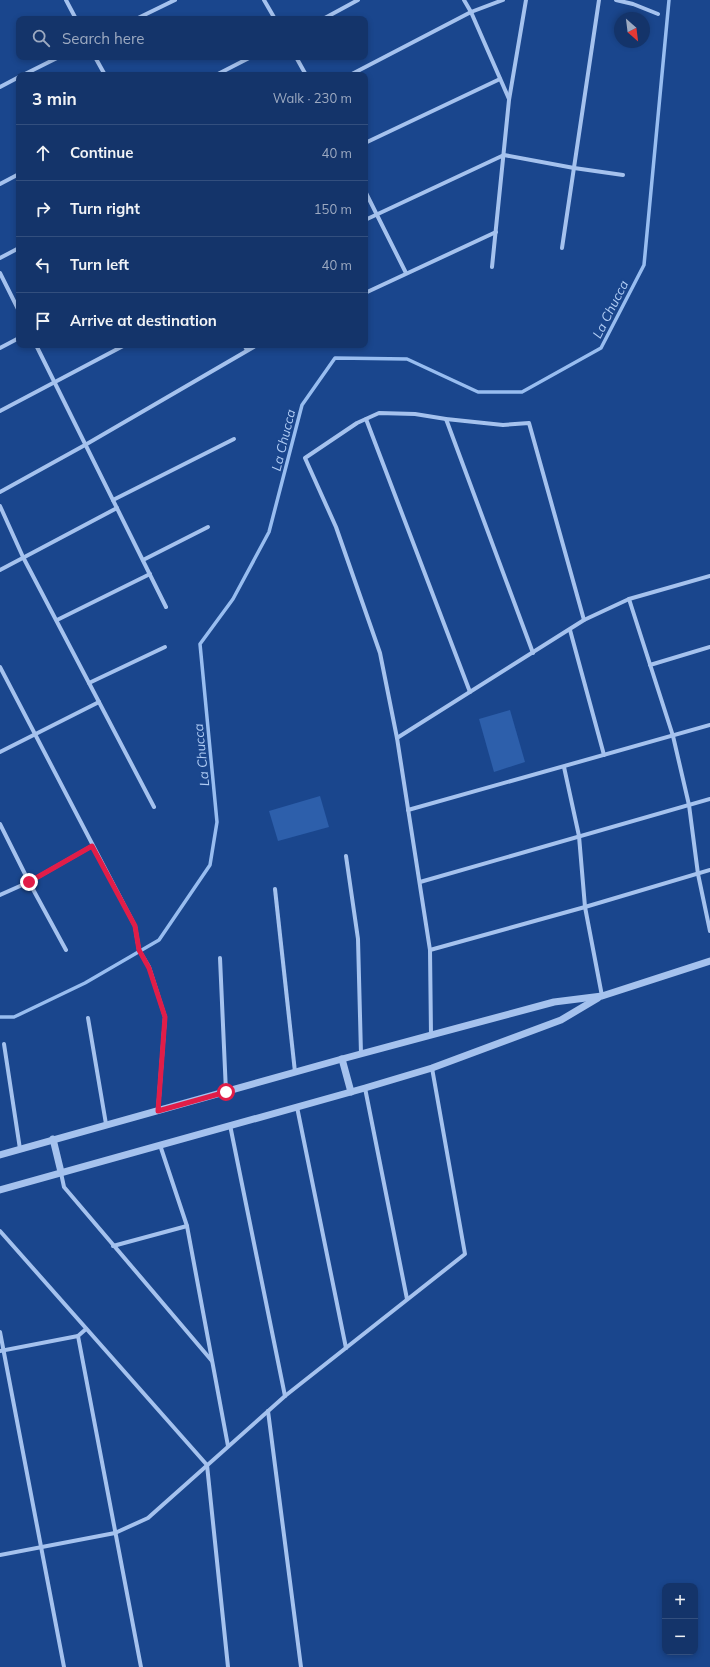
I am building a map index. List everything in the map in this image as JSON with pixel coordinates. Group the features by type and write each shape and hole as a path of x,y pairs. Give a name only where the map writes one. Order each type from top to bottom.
{"street":[{"path":"66,0 74,16"},
{"path":"142,16 176,0"},
{"path":"264,0 273,16"},
{"path":"329,16 358,0"},
{"path":"464,0 471,12 509,100"},
{"path":"356,72 471,12 503,0"},
{"path":"492,267 509,100 526,0"},
{"path":"562,248 599,0"},
{"path":"616,0 633,4 658,14"},
{"path":"29,72 53,60"},
{"path":"97,60 103,72"},
{"path":"222,72 245,60"},
{"path":"298,60 304,72"},
{"path":"0,87 16,79"},
{"path":"368,142 500,79"},
{"path":"368,218 504,155 574,168 623,174"},
{"path":"0,184 16,176"},
{"path":"368,197 406,273"},
{"path":"368,292 496,232"},
{"path":"0,258 16,250"},
{"path":"0,273 16,305"},
{"path":"0,348 16,340"},
{"path":"37,348 166,607"},
{"path":"0,411 119,348"},
{"path":"0,492 86,445 251,348"},
{"path":"431,1035 430,950 397,738 380,653 336,527 304,458 357,423 379,413 392,412 415,414 503,425 529,423 584,620"},
{"path":"366,419 470,692"},
{"path":"446,419 533,652"},
{"path":"113,500 234,439"},
{"path":"0,506 23,557 154,807"},
{"path":"0,570 117,508"},
{"path":"142,560 208,527"},
{"path":"57,620 150,574"},
{"path":"397,738 584,620 629,599 710,576"},
{"path":"629,599 673,736 689,805 698,874 710,931"},
{"path":"570,630 604,755"},
{"path":"89,683 165,647"},
{"path":"650,665 710,647"},
{"path":"0,667 135,926 139,950 149,968 165,1017 158,1111"},
{"path":"0,752 99,702"},
{"path":"408,810 710,725"},
{"path":"564,767 579,836 585,908 602,996"},
{"path":"420,882 710,799"},
{"path":"0,824 29,882 66,950"},
{"path":"0,895 29,882 92,846"},
{"path":"346,856 358,940 361,1054"},
{"path":"430,950 585,908 710,870"},
{"path":"275,889 294,1072"},
{"path":"220,958 226,1092"},
{"path":"0,1154 294,1072 554,1002 602,996 710,961"},
{"path":"0,1190 432,1068 561,1020 602,996"},
{"path":"88,1018 106,1124"},
{"path":"4,1044 20,1149"},
{"path":"342,1059 351,1092"},
{"path":"0,1556 115,1533 148,1518 285,1396 465,1254 432,1068"},
{"path":"365,1088 407,1299"},
{"path":"297,1107 346,1348"},
{"path":"230,1125 285,1396"},
{"path":"53,1139 64,1187 212,1361"},
{"path":"160,1145 187,1226 228,1446"},
{"path":"113,1246 187,1226"},
{"path":"0,1231 207,1465 228,1667"},
{"path":"2,1351 78,1336 86,1329"},
{"path":"0,1332 2,1351 42,1547 64,1667"},
{"path":"78,1336 141,1667"},
{"path":"268,1411 301,1667"}],"shaded area":[{"path":"510,710 525,762 494,772 479,719"},
{"path":"320,796 329,827 278,841 269,811"}],"waterway":[{"name":"La Chucca","path":"0,1017 14,1017 85,983 159,940 210,865 217,822 200,644 233,599 269,532 302,405 335,358 407,359 478,392 522,392 601,348 644,265 669,0"}],"route":[{"path":"29,882 92,846 135,926 139,950 149,968 165,1017 158,1111 226,1092"}]}
